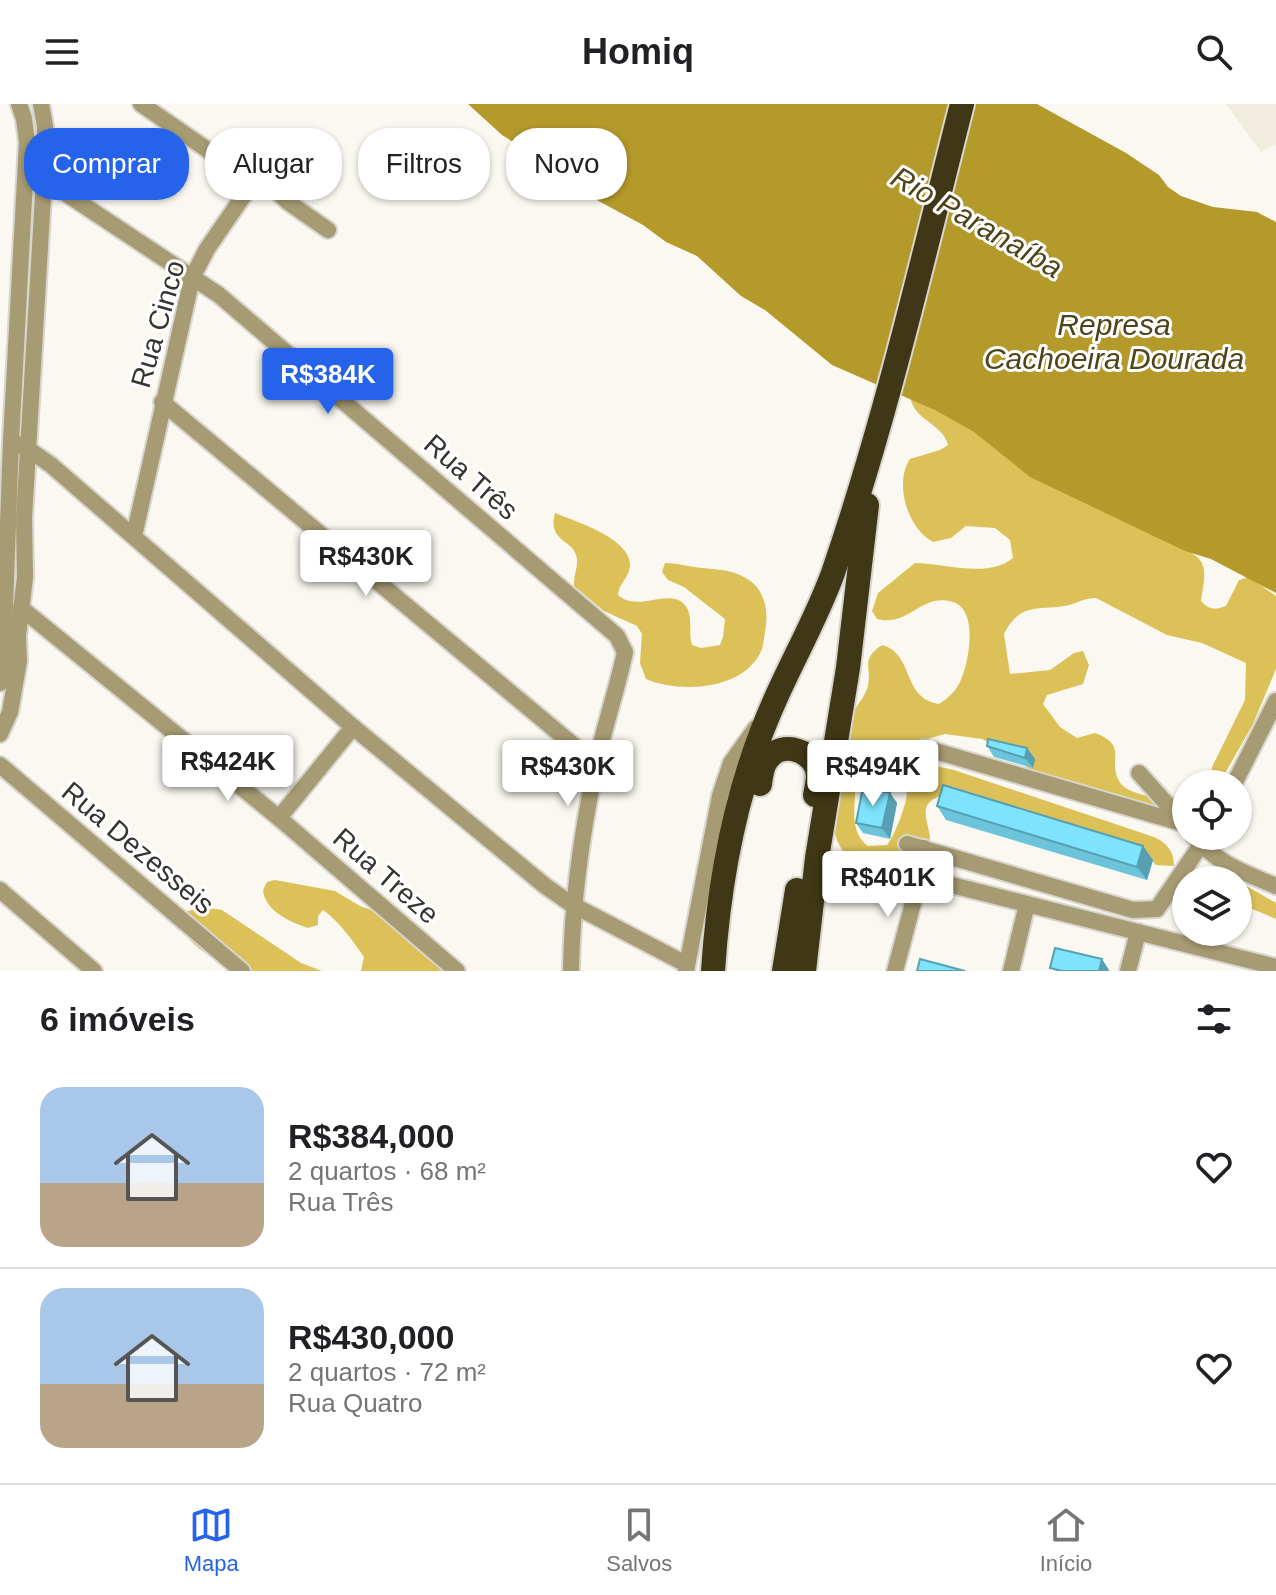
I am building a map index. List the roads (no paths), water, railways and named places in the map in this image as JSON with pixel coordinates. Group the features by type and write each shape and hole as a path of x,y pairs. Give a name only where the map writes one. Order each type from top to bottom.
{"highway":[{"path":"713,971 716,927 735,820 755,752 775,700 832,576 876,440 962,104"},
{"path":"804,971 812,899 848,668 876,440"},
{"path":"728,971 744,848 766,760 777,752 795,749 811,758 819,774 784,971"}],"street":[{"path":"0,683 27,142 19,104"},
{"path":"41,104 45,128"},
{"path":"141,104 205,148"},
{"name":"Rua Cinco","path":"134,536 192,278 207,249 240,199 259,180 268,183 288,202 328,230"},
{"path":"0,734 10,712 19,661 43,200"},
{"name":"Rua Três","path":"75,200 219,295 617,636 625,652 596,764"},
{"path":"162,402 596,764 584,830 571,971"},
{"path":"11,441 51,465 353,727 544,885 686,967 720,796 731,763 775,700"},
{"name":"Rua Treze","path":"21,608 279,818 457,971"},
{"path":"1241,770 1276,701"},
{"path":"279,818 353,727"},
{"path":"925,748 1172,821"},
{"name":"Rua Dezesseis","path":"0,765 242,971"},
{"path":"1139,773 1172,810"},
{"path":"895,971 920,877 915,846 1133,910 1157,909 1194,850"},
{"path":"1214,850 1235,868 1276,886"},
{"path":"920,877 1138,932 1243,965 1276,967"},
{"path":"0,890 94,971"},
{"path":"1011,971 1027,904"},
{"path":"1128,971 1138,932"}],"water":[{"name":"Represa Cachoeira Dourada","path":"468,104 1037,104 1126,153 1159,175 1168,187 1181,196 1213,207 1257,212 1276,222 1276,593 1211,559 1185,551 1030,477 974,432 937,411 832,365 765,310 741,296 697,256 666,242 643,225 597,200 627,200 627,128 506,128 506,138"}],"water label":[{"name":"Rio Paranaíba","path":"977,222"}]}
